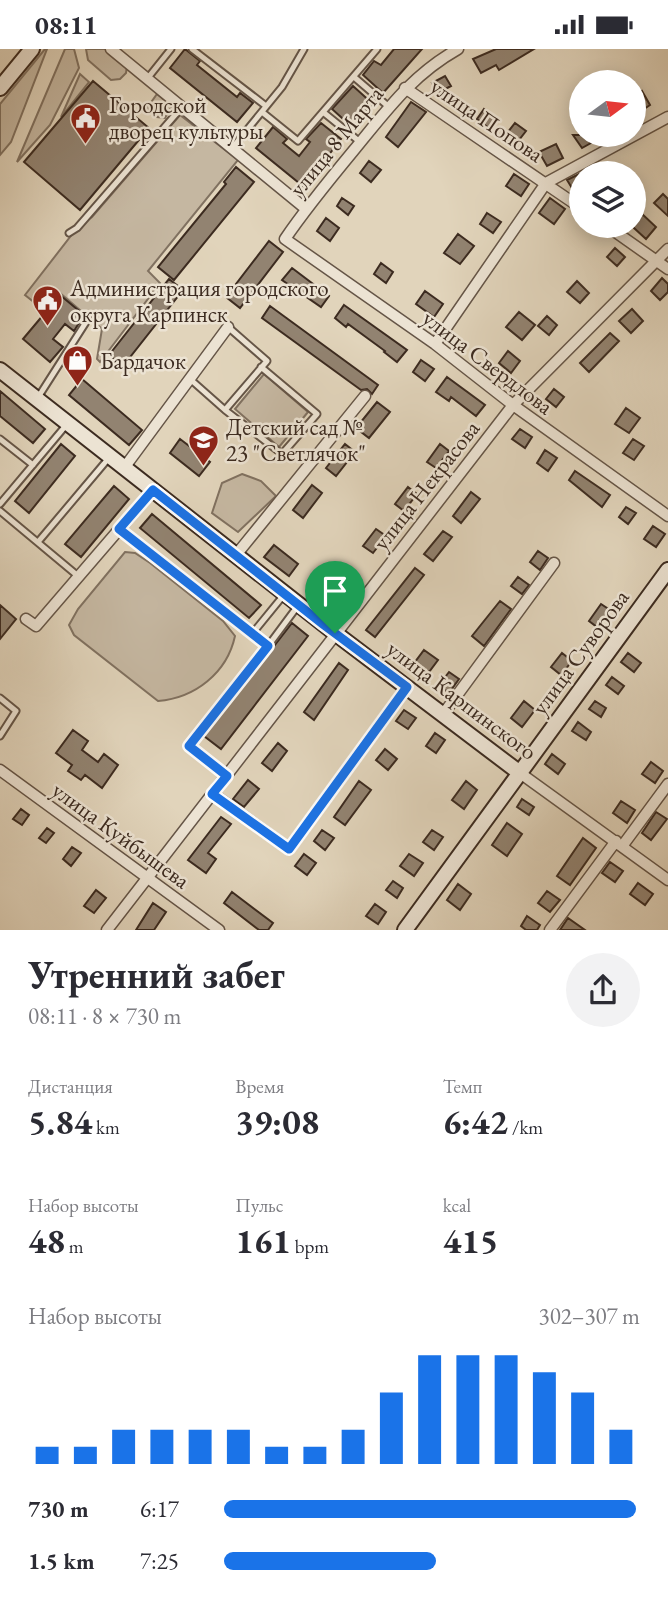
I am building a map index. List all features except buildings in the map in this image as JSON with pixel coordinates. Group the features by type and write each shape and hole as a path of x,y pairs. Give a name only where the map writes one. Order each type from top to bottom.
{"street":[{"path":"0,88 32,49"},
{"path":"111,49 306,209"},
{"name":"улица 8 Марта","path":"285,239 306,209 405,88 439,54 458,49"},
{"name":"улица Попова","path":"405,88 569,199"},
{"path":"435,344 546,183 668,117"},
{"path":"624,238 668,269"},
{"name":"улица Свердлова","path":"285,239 435,344 513,405 668,516"},
{"name":"улица Некрасова","path":"107,930 513,405 668,249"},
{"path":"124,468 228,327"},
{"name":"улица Карпинского","path":"0,370 298,605 668,880"},
{"path":"236,555 365,396"},
{"path":"26,619 36,626 153,490"},
{"path":"444,713 554,563"},
{"name":"улица Суворова","path":"405,930 668,570"},
{"path":"212,794 289,849 407,687"},
{"name":"улица Куйбышева","path":"0,770 219,930"},
{"path":"551,930 668,784"}],"lane":[{"path":"147,79 171,49"},
{"path":"192,49 266,106"},
{"path":"233,147 282,87 304,49"},
{"path":"262,112 298,141 377,49"},
{"path":"354,77 389,107"},
{"path":"69,233 77,228 181,107"},
{"path":"323,112 360,142"},
{"path":"37,399 88,319"},
{"path":"225,410 267,361 228,327"},
{"path":"190,379 282,454 317,414 261,367"},
{"path":"0,504 68,423"},
{"path":"0,439 33,465"},
{"path":"38,542 110,457"},
{"path":"0,511 78,576"},
{"path":"119,529 268,646"},
{"path":"252,634 285,594"},
{"path":"227,776 189,746 298,605"},
{"path":"0,698 16,711 0,736"}],"shaded area":[{"path":"45,49 11,142 0,155 0,104"},
{"path":"65,49 74,49 79,68 50,125 17,162"},
{"path":"86,49 106,49 127,66 126,73 120,79 111,80 88,60"},
{"path":"80,74 89,82 61,117"},
{"path":"157,94 172,106 165,118 157,117 147,108"},
{"path":"180,115 238,160 148,271 160,283 100,362 97,359 102,329 61,294 45,311 25,295 77,228 92,217"},
{"path":"264,374 308,412 279,447 235,409"},
{"path":"242,474 261,481 276,496 238,532 212,513 222,483"},
{"path":"125,552 135,553 150,563 223,621 235,636 225,661 217,672 197,689 185,695 158,701 74,635 69,625 78,609"}],"place":[{"name":"Городской дворец культуры","path":"86,145"},
{"name":"Администрация городского округа Карпинск","path":"47,328"},
{"name":"Бардачок","path":"77,388"},
{"name":"Детский сад № 23 \"Светлячок\"","path":"203,467"}],"route":[{"path":"153,490 335,633 407,687 289,849 212,794 227,776 189,746 268,646 119,529 153,490"}]}
